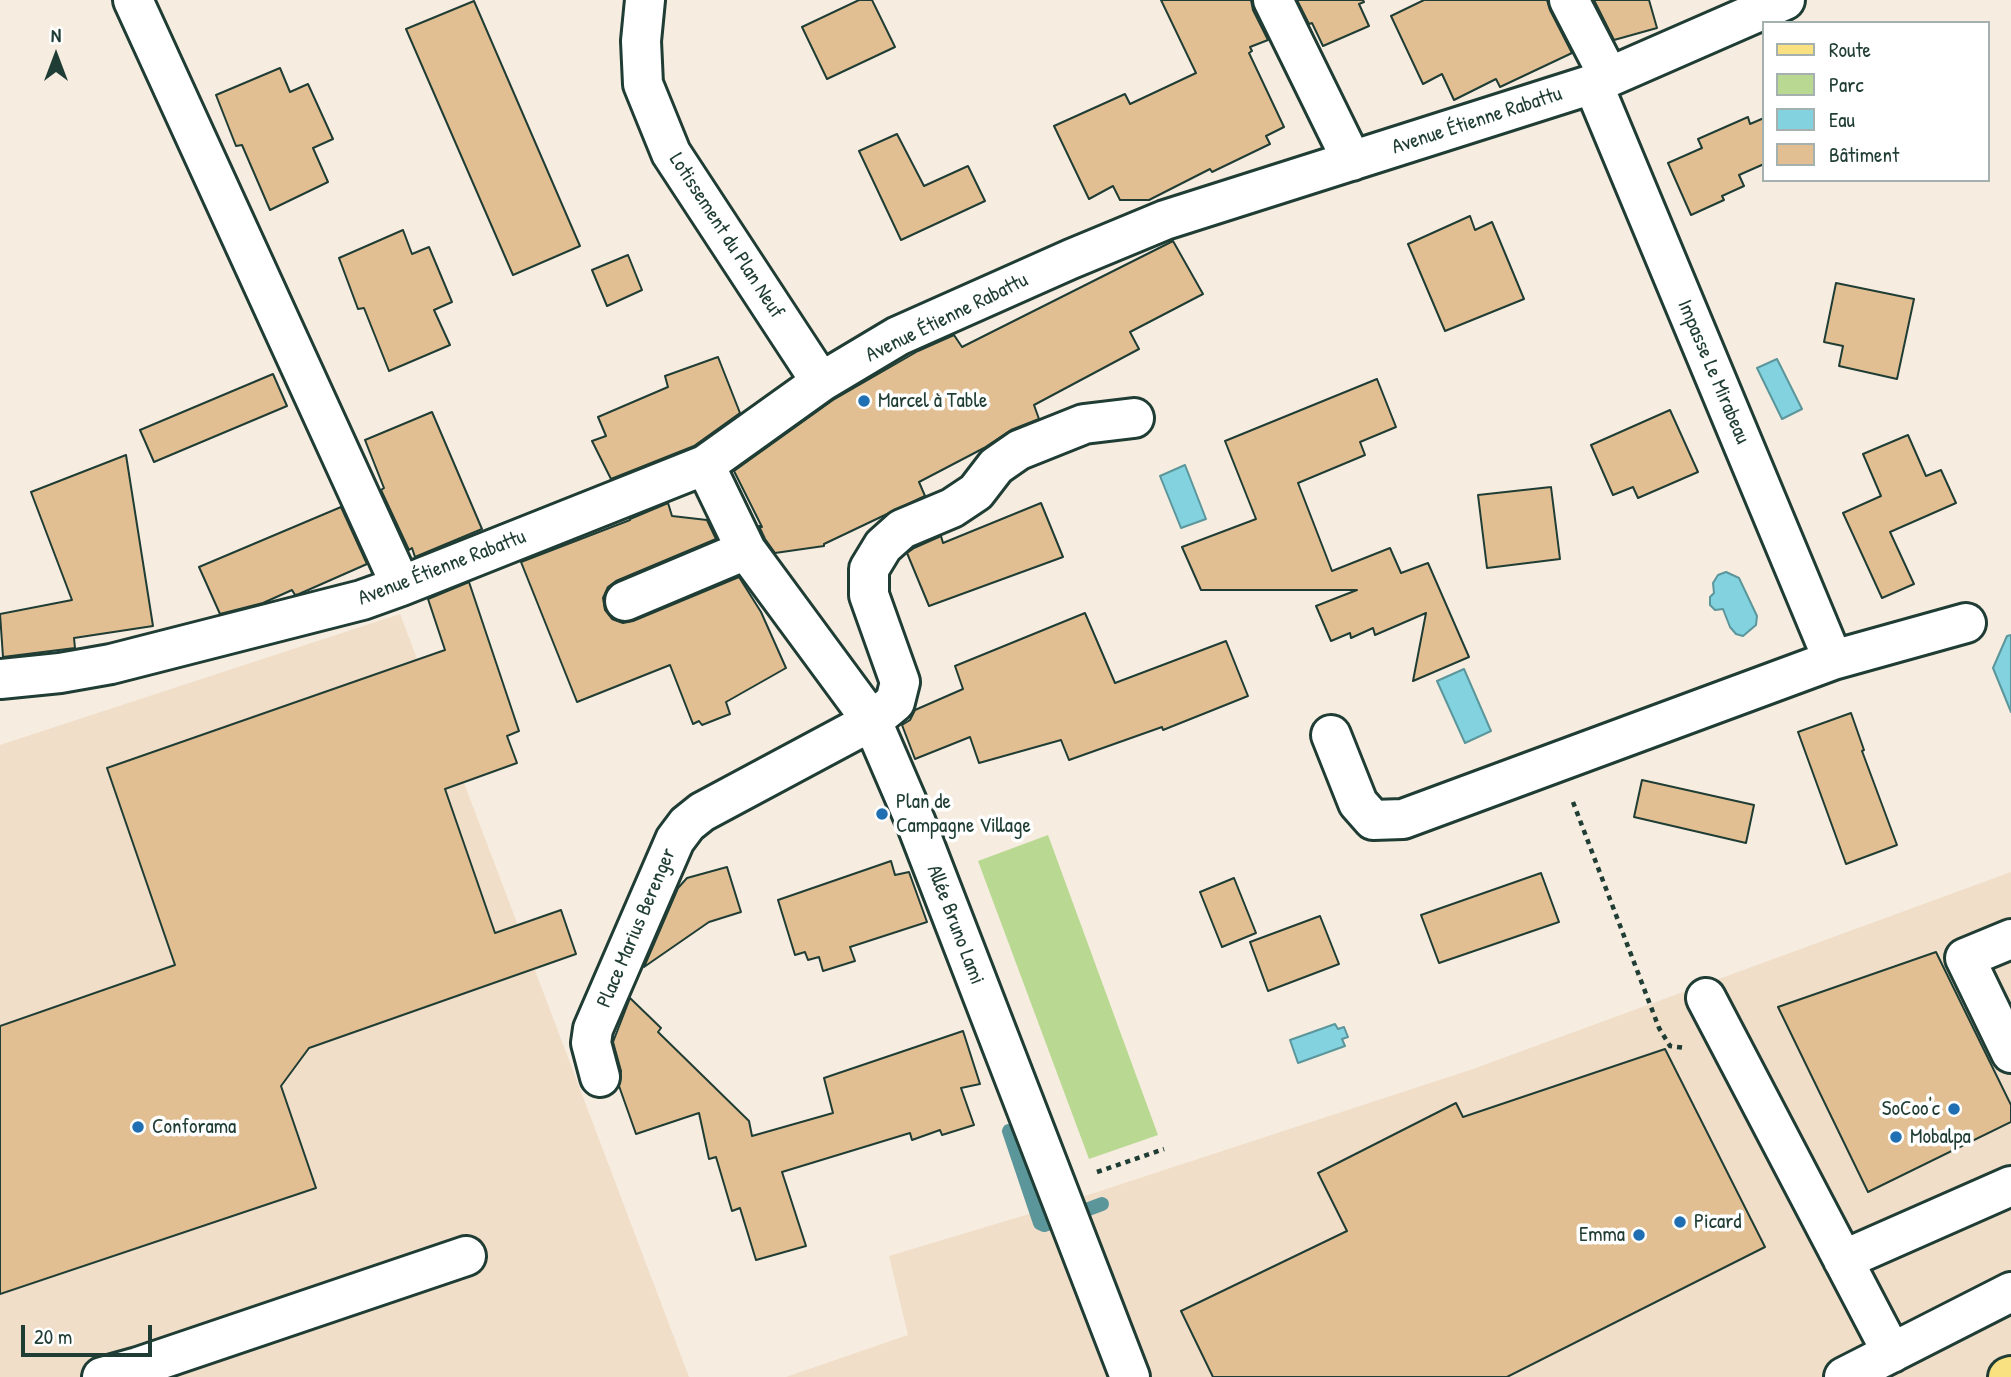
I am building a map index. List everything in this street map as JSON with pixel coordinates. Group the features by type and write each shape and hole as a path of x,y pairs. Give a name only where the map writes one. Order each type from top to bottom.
{"street":[{"path":"133,0 401,586"},
{"name":"Lotissement du Plan Neuf","path":"645,0 640,41 643,84 671,153 821,382"},
{"path":"1273,0 1352,162"},
{"name":"Impasse Le Mirabeau","path":"1569,0 1833,660"},
{"name":"Avenue Étienne Rabattu","path":"0,679 111,664 362,600 401,586 705,465 821,382 898,336 1071,259 1165,220 1601,80 1785,0"},
{"name":"Place Marius Berenger","path":"600,1077 591,1043 593,1030 675,840 687,824 702,811 872,721 895,702 900,682 870,595 870,569 883,546 902,529 952,508 976,492 996,466 1019,450 1084,424 1134,418"},
{"name":"Allée Bruno Lami","path":"705,465 747,550 872,721 920,834 1130,1377"},
{"path":"625,601 747,550"},
{"path":"1331,734 1358,803 1373,820 1403,819 1833,660 1966,623"},
{"path":"2011,939 1965,958 2011,1053"},
{"path":"1706,998 1892,1353"},
{"path":"1843,1260 2011,1186"},
{"path":"102,1377 141,1372 466,1256"},
{"path":"1844,1377 2011,1292"}],"path":[{"path":"1557,762 1664,1037 1670,1046 1685,1049 1724,1032"},
{"path":"1056,1186 1164,1149"}],"shaded area":[{"path":"400,614 689,1377 0,1377 0,745"},
{"path":"2011,872 2011,1377 786,1377 908,1335 889,1256 1039,1211 1473,1069"}],"green space":[{"path":"1048,835 1158,1135 1089,1159 978,861"}],"water":[{"path":"1777,359 1802,409 1782,419 1757,368"},
{"path":"1185,465 1206,519 1181,528 1160,476"},
{"path":"1726,572 1739,578 1757,616 1756,625 1743,636 1736,634 1730,627 1723,609 1715,610 1710,605 1710,597 1714,593 1713,583 1718,575"},
{"path":"2011,635 2011,712 1993,668 2007,636"},
{"path":"1464,669 1491,731 1465,743 1437,681"},
{"path":"1335,1024 1338,1029 1344,1027 1348,1037 1342,1039 1345,1046 1298,1063 1290,1040"}],"building":[{"path":"859,0 872,0 895,47 827,79 802,27"},
{"path":"1161,0 1251,0 1268,40 1250,47 1252,51 1249,53 1284,127 1266,136 1270,144 1212,172 1210,169 1149,200 1120,200 1113,186 1089,199 1054,126 1125,94 1130,104 1196,73"},
{"path":"1297,0 1363,0 1364,2 1359,4 1369,26 1323,46"},
{"path":"1424,0 1547,0 1572,53 1500,87 1496,79 1454,100 1442,74 1423,84 1391,16"},
{"path":"1594,0 1649,0 1657,28 1614,40"},
{"path":"474,1 580,246 513,275 406,29"},
{"path":"280,68 290,92 308,84 333,139 313,148 328,182 270,210 242,145 236,146 216,95"},
{"path":"1748,117 1750,124 1762,119 1762,165 1739,175 1744,186 1722,196 1724,200 1691,215 1668,163 1702,148 1698,139"},
{"path":"897,134 924,186 968,166 985,201 901,240 859,151"},
{"path":"1470,216 1475,230 1492,222 1524,299 1445,331 1408,244"},
{"path":"403,230 412,254 429,247 452,302 434,310 450,345 389,371 364,308 358,309 339,258"},
{"path":"1173,241 1203,294 1130,332 1139,349 1034,405 1039,419 1011,430 984,448 919,482 925,496 824,546 775,553 765,539 759,526 762,527 734,471 833,400 918,351 954,335 962,347"},
{"path":"628,255 642,290 607,306 592,270"},
{"path":"1836,283 1914,299 1897,379 1839,366 1843,346 1824,342"},
{"path":"718,357 740,413 694,446 611,479 592,441 606,436 598,417 668,387 665,376"},
{"path":"273,374 287,406 154,462 140,430"},
{"path":"1377,379 1396,427 1360,442 1365,455 1298,483 1332,571 1390,548 1401,573 1428,563 1469,657 1413,681 1426,613 1375,635 1373,628 1351,638 1350,633 1331,641 1316,606 1357,590 1201,590 1182,547 1256,519 1225,441"},
{"path":"1670,410 1698,472 1638,498 1633,487 1613,495 1591,445"},
{"path":"432,412 482,529 415,557 412,548 409,550 381,490 384,488 365,440"},
{"path":"1908,435 1926,476 1941,470 1956,503 1890,532 1914,584 1882,598 1843,513 1881,496 1863,454"},
{"path":"126,455 153,626 74,638 75,648 3,657 0,614 72,600 31,492"},
{"path":"1551,487 1560,559 1487,568 1478,495"},
{"path":"668,503 672,516 707,520 716,539 616,581 608,587 603,598 605,610 612,619 623,623 633,621 739,577 761,612 786,668 726,702 730,714 702,725 699,721 693,724 670,665 577,702 521,562"},
{"path":"1041,503 1063,557 929,606 907,553 941,536 943,543"},
{"path":"341,507 367,564 299,594 295,595 292,590 263,603 220,614 199,567"},
{"path":"469,582 519,731 507,736 517,763 445,789 495,933 561,910 576,954 309,1048 281,1086 316,1188 0,1294 0,1026 175,965 107,768 445,650 428,599"},
{"path":"1085,613 1115,683 1226,641 1248,696 1163,730 1162,727 1069,760 1061,740 979,763 970,737 915,759 902,725 910,720 915,710 963,689 955,666"},
{"path":"1851,713 1864,750 1862,751 1897,845 1846,864 1798,732"},
{"path":"1642,780 1754,805 1746,843 1634,817"},
{"path":"891,861 895,875 909,872 927,922 850,947 855,961 823,971 819,957 808,960 805,952 795,955 778,900"},
{"path":"727,867 741,912 709,922 644,967 678,888 687,878"},
{"path":"1541,873 1559,922 1439,963 1421,915"},
{"path":"1234,878 1256,933 1222,947 1200,892"},
{"path":"1320,916 1339,964 1268,991 1250,942"},
{"path":"1936,952 2011,1105 2011,1122 1868,1192 1778,1007"},
{"path":"630,998 661,1028 658,1032 749,1121 752,1136 833,1113 824,1078 963,1031 980,1084 961,1088 974,1125 942,1135 940,1130 912,1140 910,1133 782,1172 806,1246 756,1260 740,1208 732,1211 716,1157 709,1159 699,1113 636,1134 619,1086 621,1071 613,1042"},
{"path":"1665,1049 1765,1247 1507,1377 1213,1377 1181,1311 1347,1231 1318,1173 1456,1103 1463,1117"}],"waterway":[{"path":"1009,1131 1040,1223 1044,1225 1053,1222"},
{"path":"1086,1210 1102,1204"}],"place":[{"name":"Marcel à Table","path":"864,401"},
{"name":"Plan de Campagne Village","path":"882,814"},
{"name":"SoCoo'c","path":"1954,1109"},
{"name":"Conforama","path":"138,1127"},
{"name":"Mobalpa","path":"1896,1137"},
{"name":"Picard","path":"1680,1222"},
{"name":"Emma","path":"1639,1235"}]}
